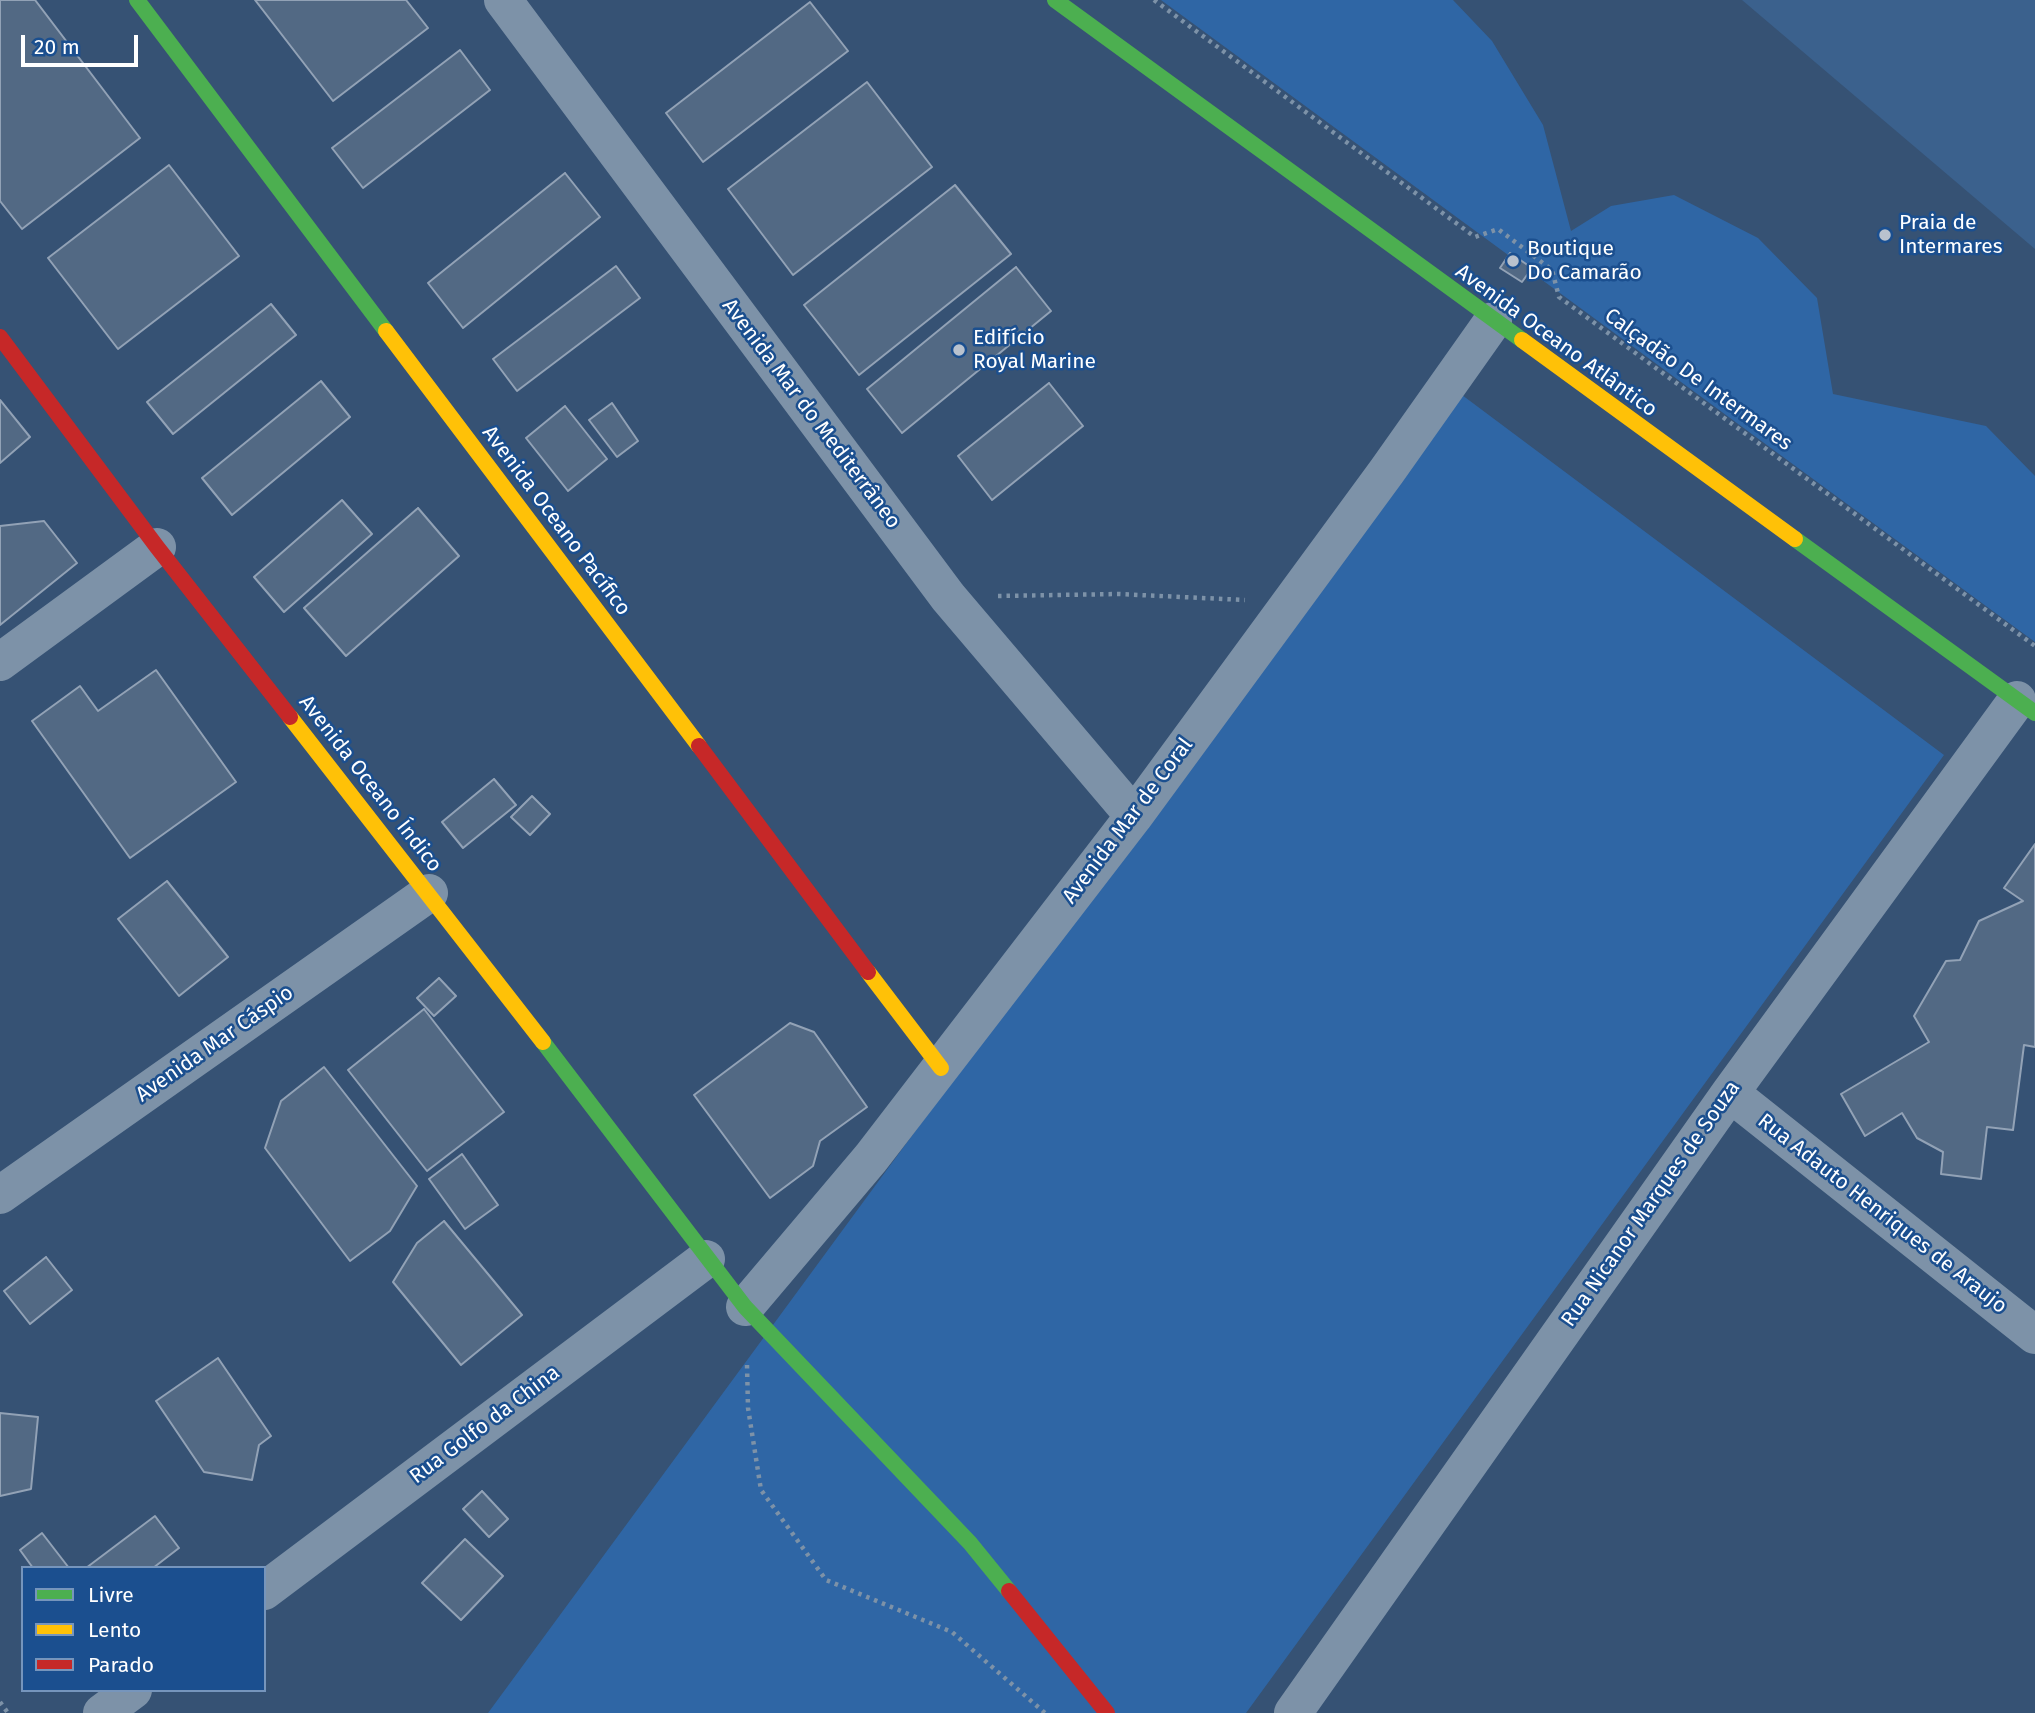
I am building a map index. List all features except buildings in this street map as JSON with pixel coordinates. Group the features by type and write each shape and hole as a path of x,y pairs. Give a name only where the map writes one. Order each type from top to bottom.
{"street":[{"name":"Avenida Oceano Pacífico","path":"137,0 941,1068"},
{"name":"Avenida Mar do Mediterrâneo","path":"503,0 947,597 1134,816"},
{"name":"Avenida Oceano Atlântico","path":"1055,0 2026,706"},
{"name":"Avenida Mar de Coral","path":"745,1307 871,1158 1134,816 1387,471 1493,321"},
{"name":"Avenida Oceano Índico","path":"0,337 156,547 429,893 706,1259 745,1307 970,1543 1107,1713"},
{"path":"0,662 156,547"},
{"name":"Rua Nicanor Marques de Souza","path":"1293,1713 1730,1093 2026,706"},
{"name":"Avenida Mar Cáspio","path":"0,1195 429,893"},
{"name":"Rua Adauto Henriques de Araujo","path":"1730,1093 2035,1335"},
{"name":"Rua Golfo da China","path":"266,1589 706,1259"},
{"path":"102,1713 130,1692"}],"path":[{"name":"Calçadão De Intermares","path":"1154,0 1475,237 1498,229 1552,270 1559,297 2035,646"},
{"path":"947,597 1118,594 1288,603"},
{"path":"745,1307 748,1408 761,1490 826,1580 952,1632 1045,1713"},
{"path":"0,1702 8,1713"}],"shaded area":[{"path":"1161,0 1453,0 1492,41 1543,125 1571,231 1611,206 1674,195 1758,238 1817,298 1833,394 1986,426 2035,476 2035,642"},
{"path":"1742,0 2035,0 2035,249"},
{"path":"1458,392 1944,755 1246,1713 488,1713"}],"traffic: fast":[{"path":"137,0 386,331"},
{"path":"1055,0 1522,340"},
{"path":"1795,539 2035,713"},
{"path":"543,1042 745,1307 970,1543 1009,1591"}],"traffic: slow":[{"path":"386,331 699,746"},
{"path":"1522,340 1795,539"},
{"path":"290,717 543,1042"},
{"path":"868,972 941,1068"}],"traffic: jam":[{"path":"0,337 157,547 290,717"},
{"path":"699,746 868,972"},
{"path":"1009,1591 1107,1713"}],"place":[{"name":"Praia de Intermares","path":"1885,235"},
{"name":"Boutique Do Camarão","path":"1513,261"},
{"name":"Edifício Royal Marine","path":"959,350"}]}
